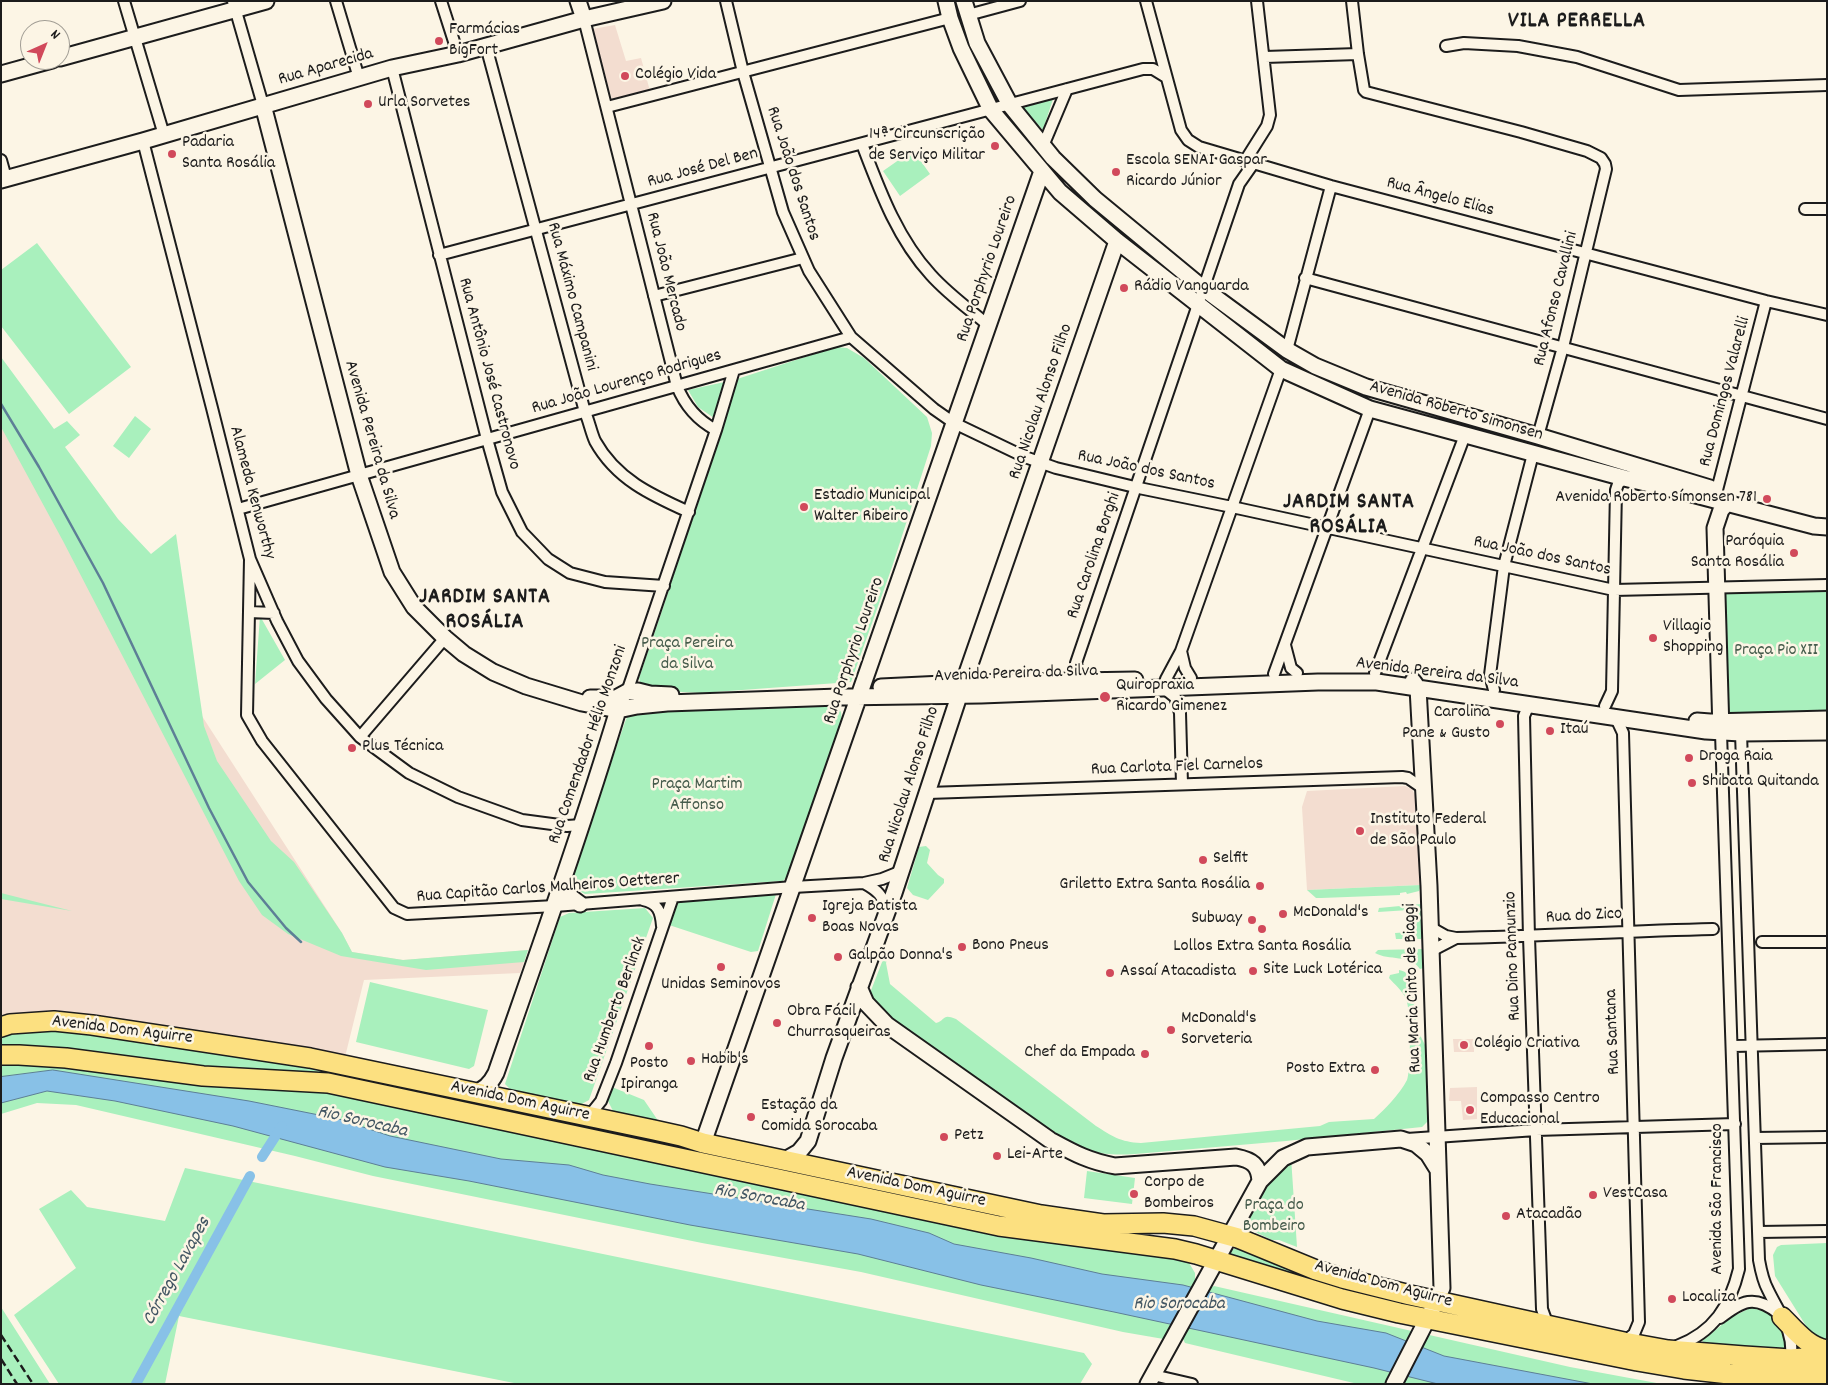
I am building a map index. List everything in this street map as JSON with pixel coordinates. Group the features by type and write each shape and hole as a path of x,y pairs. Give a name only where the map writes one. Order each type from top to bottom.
{"highway":[{"name":"Avenida Dom Aguirre","path":"1,1027 10,1024 54,1021 310,1058 581,1114 681,1136 703,1143 1041,1215 1103,1224 1163,1223 1194,1226 1230,1235 1342,1278 1624,1342 1668,1350 1792,1359 1827,1356"},
{"name":"Avenida Dom Aguirre","path":"1,1056 19,1055 66,1058 203,1076 328,1083 999,1226 1175,1249 1213,1265 1342,1299 1425,1324 1665,1366 1729,1374 1765,1376 1827,1374"},
{"path":"612,1143 695,1151 703,1143"},
{"path":"1782,1317 1817,1348 1827,1350"},
{"path":"1765,1376 1781,1372 1787,1368 1792,1359"}],"main road":[{"path":"70,55 234,6 266,1"},
{"path":"578,1 584,19"},
{"name":"Rua Aparecida","path":"4,179 164,135 392,68 458,54 584,19 663,1"},
{"name":"Avenida Roberto Simonsen","path":"946,1 961,48 991,110 1060,192 1117,242 1281,368 1370,409 1624,478 1814,526 1827,527"},
{"name":"Avenida Roberto Simonsen","path":"966,8 977,43 1010,105 1043,146 1095,199 1204,289 1287,350 1315,366 1366,387 1827,522"},
{"path":"1,74 20,69"},
{"name":"Avenida Pereira da Silva","path":"263,105 359,475 392,572 414,607 464,654 493,672 526,686 564,698 599,706 616,717 637,706 667,703 860,693 940,696 962,690 1087,681 1166,684"},
{"name":"Rua Porphyrio Loureiro","path":"703,1143 1042,171"},
{"name":"Rua Nicolau Alonso Filho","path":"785,1160 799,1152 808,1141 834,1058 902,871 953,715 1117,242"},
{"path":"1624,478 1636,473 1662,474"},
{"path":"1688,493 1713,495 1717,490"},
{"path":"1688,493 1709,504 1712,509 1715,528 1720,727"},
{"path":"1715,528 1718,515 1727,503 1736,500 1786,514 1809,516"},
{"name":"Avenida Pereira da Silva","path":"1189,683 1274,674 1375,673 1532,704 1610,711"},
{"name":"Avenida Pereira da Silva","path":"564,698 616,698 627,692 638,691 650,694 701,697 1189,683 1414,682 1494,690 1610,711 1720,727 1742,733 1827,732"},
{"name":"Rua Maria Cinto de Biaggi","path":"1394,1384 1442,1288 1424,789 1414,682"},
{"name":"Rua Comendador Hélio Monzoni","path":"473,1093 490,1083 496,1072 582,825 616,717 627,692"},
{"path":"940,696 950,707 953,715"},
{"name":"Avenida Pereira da Silva","path":"1720,727 1827,719"},
{"path":"565,875 568,895 580,904"},
{"path":"859,987 866,1003 888,1025 1050,1140 1078,1155 1096,1163 1116,1166 1236,1157 1247,1159 1255,1164 1260,1172 1260,1181"},
{"path":"1150,1380 1260,1181 1283,1158 1307,1147 1401,1139 1416,1144 1428,1154 1438,1170"}],"street":[{"path":"124,1 164,135"},
{"path":"336,1 359,78"},
{"path":"441,1 458,54"},
{"name":"Rua João dos Santos","path":"726,1 743,72 783,212 802,258 851,337 954,423 1056,468 1136,488 1232,506 1614,590 1827,586"},
{"path":"966,8 1020,1"},
{"name":"Rua Ângelo Elias","path":"1146,1 1181,130 1188,140 1199,147 1330,186 1766,302 1827,315"},
{"path":"1245,162 1269,121 1270,115 1258,1"},
{"path":"1265,57 1358,54 1352,1"},
{"path":"234,6 263,105"},
{"path":"607,107 950,18"},
{"name":"Rua João Mercado","path":"584,19 677,386 682,400 693,414 716,430"},
{"path":"1446,46 1464,43 1518,46 1578,57 1679,90 1827,85"},
{"name":"Rua Máximo Campanini","path":"486,46 585,412 595,440 616,469 639,488 689,512"},
{"path":"1158,49 1155,60 1149,68 1158,71 1166,77"},
{"name":"Rua Afonso Cavallini","path":"1358,54 1364,90 1366,92 1520,132 1588,152 1601,158 1605,164 1606,169 1563,347 1538,436"},
{"name":"Rua Antônio José Castronovo","path":"392,68 487,439 502,492 522,532 548,559 570,573 605,582 664,586"},
{"name":"Rua José Del Ben","path":"439,255 1149,68"},
{"path":"1043,146 1067,89"},
{"name":"Alameda Kenworthy","path":"142,141 250,559 298,661 326,698 360,737 409,773 458,797 522,820 567,826 582,825"},
{"path":"862,144 884,202 904,238 930,274 988,325"},
{"path":"1,160 4,179"},
{"name":"Rua Carolina Borghi","path":"1239,184 1245,162"},
{"name":"Rua Carolina Borghi","path":"1087,681 1078,672 1076,663 1204,289 1245,162"},
{"path":"1287,350 1330,186"},
{"path":"1805,209 1827,209"},
{"path":"654,296 802,258"},
{"path":"1305,278 1827,419"},
{"name":"Rua Domingos Valarelli","path":"1717,490 1766,302"},
{"name":"Rua João Lourenço Rodrigues","path":"238,509 851,337"},
{"path":"1182,784 1180,713 1175,697 1166,684 1181,652 1281,368"},
{"name":"Rua Comendador Hélio Monzoni","path":"627,692 689,512 734,370"},
{"path":"1274,674 1370,409"},
{"path":"1375,673 1465,435"},
{"path":"1494,690 1490,675 1504,566 1533,454"},
{"path":"1610,711 1616,490 1618,484 1624,478"},
{"name":"Rua Capitão Carlos Malheiros Oetterer","path":"250,559 247,715 262,741 394,908 407,914 640,900 864,883 882,879 902,871"},
{"path":"249,612 274,613"},
{"path":"360,737 445,638"},
{"path":"1285,644 1291,668 1298,673"},
{"path":"1180,713 1189,683 1181,652"},
{"name":"Rua Dino Pannunzio","path":"1532,704 1524,716 1529,937 1542,1309 1546,1320 1553,1326"},
{"name":"Rua Santana","path":"1610,711 1623,733 1627,931 1640,1322 1634,1334 1624,1342"},
{"name":"Avenida São Francisco","path":"1668,1350 1696,1338 1715,1322 1730,1297 1739,1269 1720,727"},
{"name":"Avenida São Francisco","path":"1742,733 1759,1260 1767,1289 1790,1331 1793,1345 1792,1359"},
{"name":"Rua Carlota Fiel Carnelos","path":"928,793 1402,777 1408,778 1424,789"},
{"path":"864,883 880,893 884,899 887,914"},
{"name":"Rua Capitão Carlos Malheiros Oetterer","path":"864,883 885,888 894,893"},
{"name":"Rua Humberto Berlinck","path":"581,1114 593,1111 600,1101 616,1063 673,897"},
{"name":"Rua Humberto Berlinck","path":"640,900 651,902 658,907 661,915 662,929"},
{"name":"Rua do Zico","path":"1714,929 1728,921"},
{"name":"Rua do Zico","path":"1430,927 1446,936 1456,938 1529,937 1627,931 1714,929 1728,935"},
{"path":"1747,934 1762,942"},
{"name":"Rua do Zico","path":"1431,952 1456,938"},
{"path":"1748,948 1762,942 1827,942"},
{"path":"1732,1046 1827,1044"},
{"name":"Rua Humberto Berlinck","path":"600,1101 608,1117 613,1121"},
{"path":"1401,1139 1536,1130 1735,1124"},
{"path":"1755,1138 1827,1137"},
{"path":"1759,1232 1827,1231"},
{"path":"1715,1322 1735,1307 1746,1302 1756,1301 1768,1306 1782,1317"},
{"path":"1150,1380 1192,1384"}],"shaded area":[{"name":"Colégio Vida","path":"615,25 626,61 641,58 650,91 612,99 592,29"},
{"path":"1,394 120,589 342,933 352,952 403,960 528,950 520,973 364,980 345,1057 49,1013 1,1015"},
{"name":"Instituto Federal de São Paulo","path":"1405,786 1412,789 1415,795 1421,885 1307,890 1302,807 1307,791"},
{"name":"Colégio Criativa","path":"1453,1039 1474,1039 1474,1052 1454,1052"},
{"name":"Compasso Centro Educacional","path":"1477,1087 1477,1119 1463,1120 1461,1101 1449,1101 1450,1088"}],"green space":[{"path":"1053,99 1043,130 1022,107"},
{"path":"913,150 930,174 900,196 883,171"},
{"path":"37,243 131,367 69,414 1,326 1,270"},
{"name":"Estadio Municipal Walter Ribeiro","path":"836,347 847,348 864,358 927,417 932,433 931,446 892,567 851,682 701,693 646,690 641,685 639,678 737,379"},
{"path":"1,357 54,429 67,421 80,435 65,447 118,519 151,554 176,534 204,726 217,761 271,841 294,862 342,933 352,952 403,960 528,950 524,962 426,970 341,956 288,934 262,915 239,881 63,541 1,427"},
{"path":"729,381 714,418 698,407 688,390"},
{"path":"135,416 151,429 129,458 113,446"},
{"name":"Praça Pio XII","path":"1827,591 1827,713 1726,716 1723,592"},
{"path":"260,616 285,660 255,684"},
{"name":"Praça Martim Affonso","path":"836,705 841,712 842,722 789,874 783,881 585,894 576,887 574,880 575,868 628,715 633,712"},
{"path":"926,846 930,850 927,863 944,879 944,883 928,900 913,895 907,888 919,847"},
{"path":"1421,885 1419,891 1407,894 1406,892 1400,893 1400,895 1316,898 1307,890"},
{"path":"777,891 758,951 751,952 666,924 675,900"},
{"path":"1,893 72,911 1,899"},
{"path":"1421,904 1421,939 1396,939 1395,933 1410,932 1409,910 1378,912 1379,908"},
{"path":"645,908 653,918 589,1100 580,1105 511,1090 505,1084 560,917 569,913"},
{"path":"1424,949 1424,968 1420,969 1411,961 1375,953 1378,950"},
{"path":"886,956 888,957 886,963 890,984 936,1023 946,1017 956,1019 1096,1126 1122,1140 1141,1143 1320,1126 1329,1122 1374,1119 1400,1091 1407,1080 1410,1040 1408,1005 1402,993 1389,978 1390,975 1399,973 1399,970 1401,970 1412,979 1417,1029 1426,1047 1427,1122 1422,1127 1135,1154 1106,1154 1083,1148 1064,1139 879,1009 872,1001 870,993"},
{"path":"370,982 488,1010 474,1066 469,1069 356,1042"},
{"path":"60,1028 252,1054 692,1148 256,1072 1,1050 1,1033"},
{"path":"1,1060 304,1087 1102,1246 1188,1261 1195,1273 1195,1280 1206,1285 1209,1289 1214,1286 1570,1367 1662,1384 1358,1384 1185,1343 1183,1339 1181,1342 1123,1332 861,1272 702,1243 373,1176 76,1105 37,1103 1,1114"},
{"path":"612,1087 644,1100 659,1122 615,1115 608,1101"},
{"name":"Praça do Bombeiro","path":"1291,1157 1297,1247 1279,1240 1272,1240 1244,1227 1269,1179"},
{"path":"185,1168 1084,1353 1092,1364 1080,1384 519,1384 179,1316 165,1384 59,1384 14,1315 76,1268 39,1209 71,1190 87,1207 165,1221"},
{"path":"1087,1171 1135,1178 1132,1204 1084,1198"},
{"path":"1827,1243 1827,1343 1808,1329 1775,1276 1773,1255 1777,1247 1781,1245"},
{"path":"1237,1244 1403,1303 1386,1305 1230,1260 1226,1251 1234,1249"},
{"path":"1,1307 50,1384 1,1384"},
{"path":"1750,1308 1772,1315 1778,1320 1786,1333 1787,1340 1784,1348 1705,1343 1702,1341 1730,1318"}],"water":[{"name":"Rio Sorocaba","path":"53,1070 249,1101 339,1119 390,1136 501,1159 569,1165 603,1175 650,1184 871,1219 929,1233 954,1244 1031,1258 1102,1274 1183,1285 1317,1321 1386,1333 1444,1356 1593,1384 1438,1384 1374,1368 981,1285 858,1254 690,1225 469,1181 385,1167 233,1126 115,1101 47,1091 1,1103 1,1077"}],"waterway":[{"path":"1,404 39,467 103,583 209,808 248,882 286,928 301,942"},
{"name":"Córrego Lavapes","path":"262,1157 282,1126"},
{"name":"Córrego Lavapes","path":"136,1384 250,1176"}],"railway":[{"path":"1,1335 33,1384"},
{"path":"1,1359 17,1384"}],"place":[{"name":"Farmácias BigFort","path":"439,41"},
{"name":"Colégio Vida","path":"625,76"},
{"name":"Urla Sorvetes","path":"368,104"},
{"name":"14ª Circunscrição de Serviço Militar","path":"995,146"},
{"name":"Padaria Santa Rosália","path":"172,154"},
{"name":"Escola SENAI Gaspar Ricardo Júnior","path":"1116,172"},
{"name":"Rádio Vanguarda","path":"1124,288"},
{"name":"Avenida Roberto Símonsen 781","path":"1767,499"},
{"name":"Estadio Municipal Walter Ribeiro","path":"804,507"},
{"name":"Paróquia Santa Rosália","path":"1794,553"},
{"name":"Villagio Shopping","path":"1653,638"},
{"name":"Quiropraxia Ricardo Gimenez","path":"1105,697"},
{"name":"Carolina Pane & Gusto","path":"1500,724"},
{"name":"Itaú","path":"1550,731"},
{"name":"Plus Técnica","path":"352,748"},
{"name":"Droga Raia","path":"1689,758"},
{"name":"Shibata Quitanda","path":"1692,783"},
{"name":"Instituto Federal de São Paulo","path":"1360,831"},
{"name":"Selfit","path":"1203,860"},
{"name":"Griletto Extra Santa Rosália","path":"1260,886"},
{"name":"McDonald's","path":"1283,914"},
{"name":"Igreja Batista Boas Novas","path":"812,918"},
{"name":"Subway","path":"1252,920"},
{"name":"Lollos Extra Santa Rosália","path":"1262,929"},
{"name":"Bono Pneus","path":"962,947"},
{"name":"Galpão Donna's","path":"838,957"},
{"name":"Unidas Seminovos","path":"721,967"},
{"name":"Site Luck Lotérica","path":"1253,971"},
{"name":"Assaí Atacadista","path":"1110,973"},
{"name":"Obra Fácil Churrasqueiras","path":"777,1023"},
{"name":"McDonald's Sorveteria","path":"1171,1030"},
{"name":"Colégio Criativa","path":"1464,1045"},
{"name":"Posto Ipiranga","path":"649,1046"},
{"name":"Chef da Empada","path":"1145,1054"},
{"name":"Habib's","path":"691,1061"},
{"name":"Posto Extra","path":"1375,1070"},
{"name":"Compasso Centro Educacional","path":"1470,1110"},
{"name":"Estação da Comida Sorocaba","path":"751,1117"},
{"name":"Petz","path":"944,1137"},
{"name":"Lei-Arte","path":"997,1156"},
{"name":"Corpo de Bombeiros","path":"1134,1194"},
{"name":"VestCasa","path":"1593,1195"},
{"name":"Atacadão","path":"1506,1216"},
{"name":"Localiza","path":"1672,1299"}],"district":[{"name":"VILA PERRELLA","path":"1577,23"},
{"name":"JARDIM SANTA ROSÁLIA","path":"1349,516"},
{"name":"JARDIM SANTA ROSÁLIA","path":"485,612"}],"park label":[{"name":"Praça Pereira da Silva","path":"687,655"}]}
